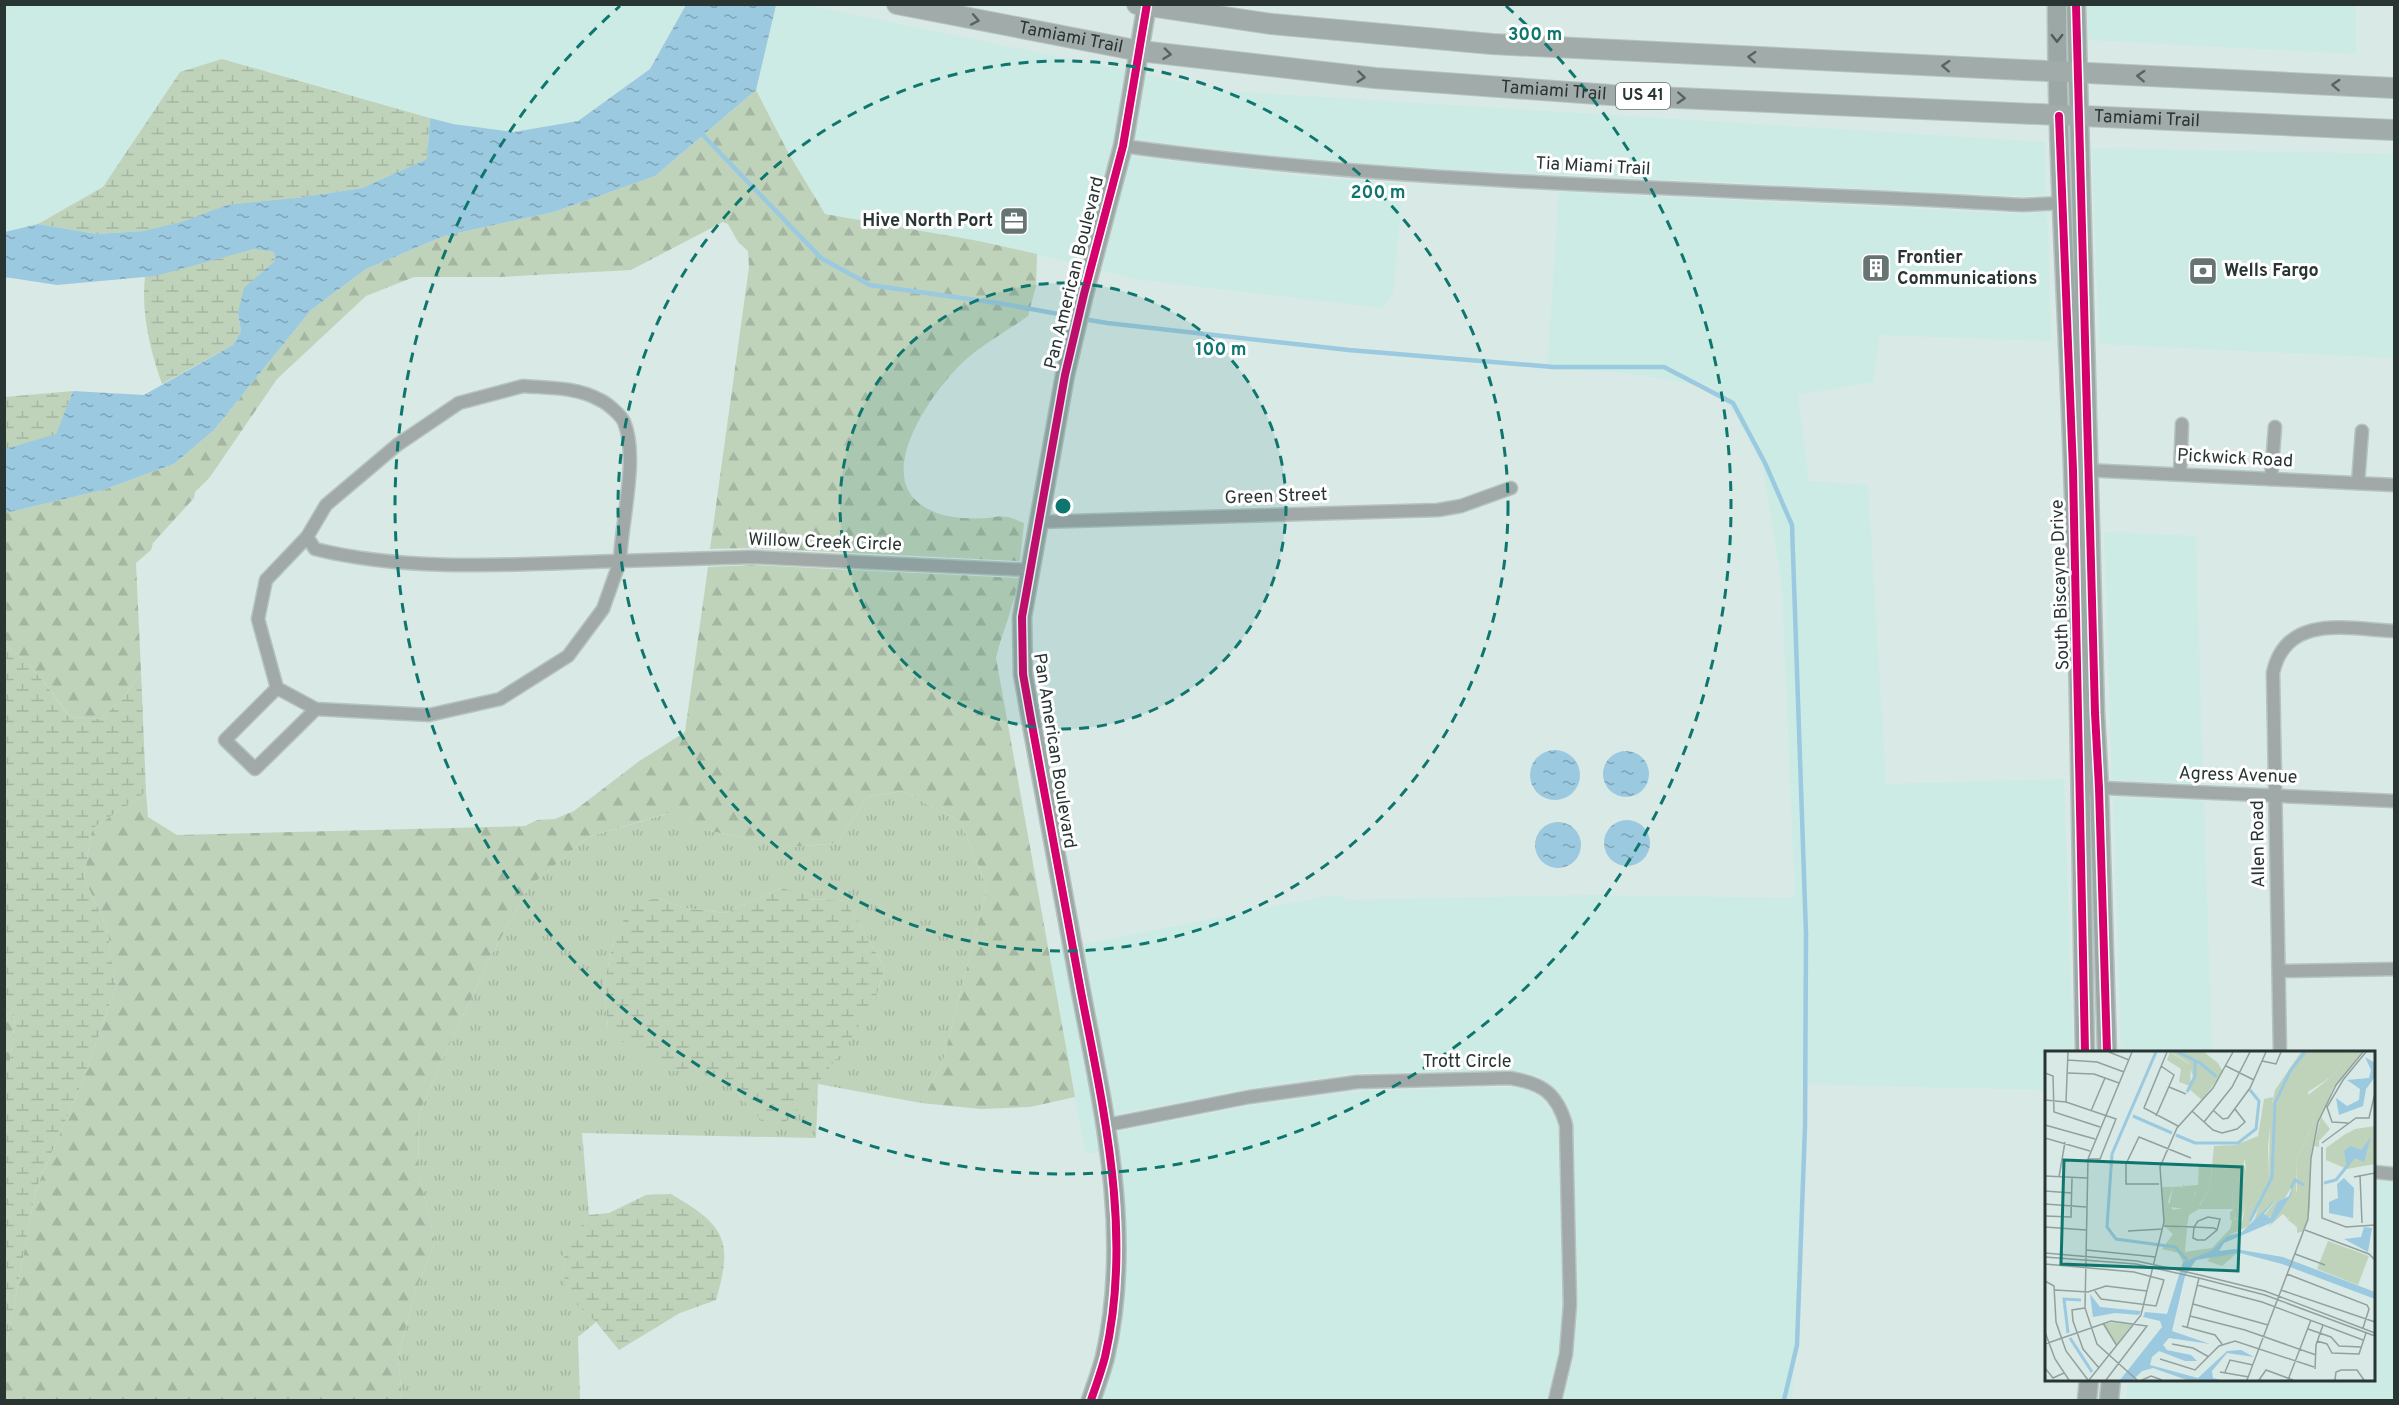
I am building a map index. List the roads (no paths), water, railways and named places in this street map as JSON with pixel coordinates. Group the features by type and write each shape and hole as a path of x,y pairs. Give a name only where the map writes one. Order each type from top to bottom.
{"main road":[{"name":"Tamiami Trail","path":"897,4 1140,51 1375,78 1487,87 2080,117 2394,130"},
{"path":"1144,5 1282,25 1491,44 2394,87"}],"street":[{"name":"South Biscayne Drive","path":"2057,4 2063,203 2099,788 2107,1051"},
{"name":"South Biscayne Drive","path":"2076,4 2080,117 2081,787 2085,1051"},
{"name":"Pan American Boulevard","path":"1091,1401 1105,1358 1112,1318 1117,1215 1107,1125 1023,674 1022,616 1065,375 1123,146 1140,51 1144,5"},
{"name":"Tia Miami Trail","path":"1123,146 1289,166 1416,177 2022,205 2063,203"},
{"path":"523,386 567,389 601,400 623,421 629,444 628,492 620,561 603,609 568,656 500,699 429,715 316,709 277,688 258,619 267,580 307,537 326,505 397,445 459,403 523,386"},
{"path":"2180,474 2182,424"},
{"path":"2271,479 2275,427"},
{"path":"2358,483 2362,431"},
{"name":"Pickwick Road","path":"2081,470 2394,485"},
{"name":"Green Street","path":"1038,522 1438,510 1461,506 1511,488"},
{"name":"Willow Creek Circle","path":"307,537 315,549 350,558 443,565 752,557 1030,570"},
{"name":"Allen Road","path":"2280,1051 2273,673 2278,655 2291,640 2311,630 2325,628 2394,631"},
{"path":"277,688 225,740 255,769 316,709"},
{"name":"Agress Avenue","path":"2081,787 2394,801"},
{"path":"2280,971 2394,969"},
{"name":"Trott Circle","path":"1107,1125 1249,1097 1357,1082 1510,1078 1526,1080 1543,1088 1560,1107 1566,1125 1570,1304 1566,1354 1555,1401"},
{"path":"2375,1173 2394,1174"},
{"path":"2088,1401 2089,1381"},
{"path":"2109,1401 2110,1381"}],"water":[{"path":"686,5 776,5 756,90 655,176 554,212 444,236 366,269 311,310 214,430 174,464 103,490 5,513 5,449 56,434 73,391 144,395 233,345 241,331 238,313 244,288 275,261 274,252 254,249 155,276 57,285 5,277 5,232 38,224 97,234 143,231 182,222 227,205 297,198 362,188 427,159 430,118 453,124 514,132 578,121 650,69"},
{"path":"1555,750 1564,752 1575,761 1580,775 1578,784 1569,795 1555,800 1546,798 1535,789 1530,775 1532,766 1541,755"},
{"path":"1626,751 1642,758 1649,774 1642,790 1626,797 1610,790 1603,774 1610,758"},
{"path":"1627,820 1643,827 1650,843 1643,859 1627,866 1611,859 1604,843 1611,827"},
{"path":"1558,822 1574,829 1581,845 1574,861 1558,868 1542,861 1535,845 1542,829"}],"waterway":[{"path":"700,132 821,258 870,285 1004,304 1075,317"},
{"path":"1083,319 1349,350 1553,367 1664,367 1733,403 1765,463 1792,525 1806,934 1805,1127 1797,1345 1784,1400"}],"place":[{"name":"Hive North Port","path":"1014,221"},
{"name":"Frontier Communications","path":"1876,268"},
{"name":"Wells Fargo","path":"2203,271"}]}
